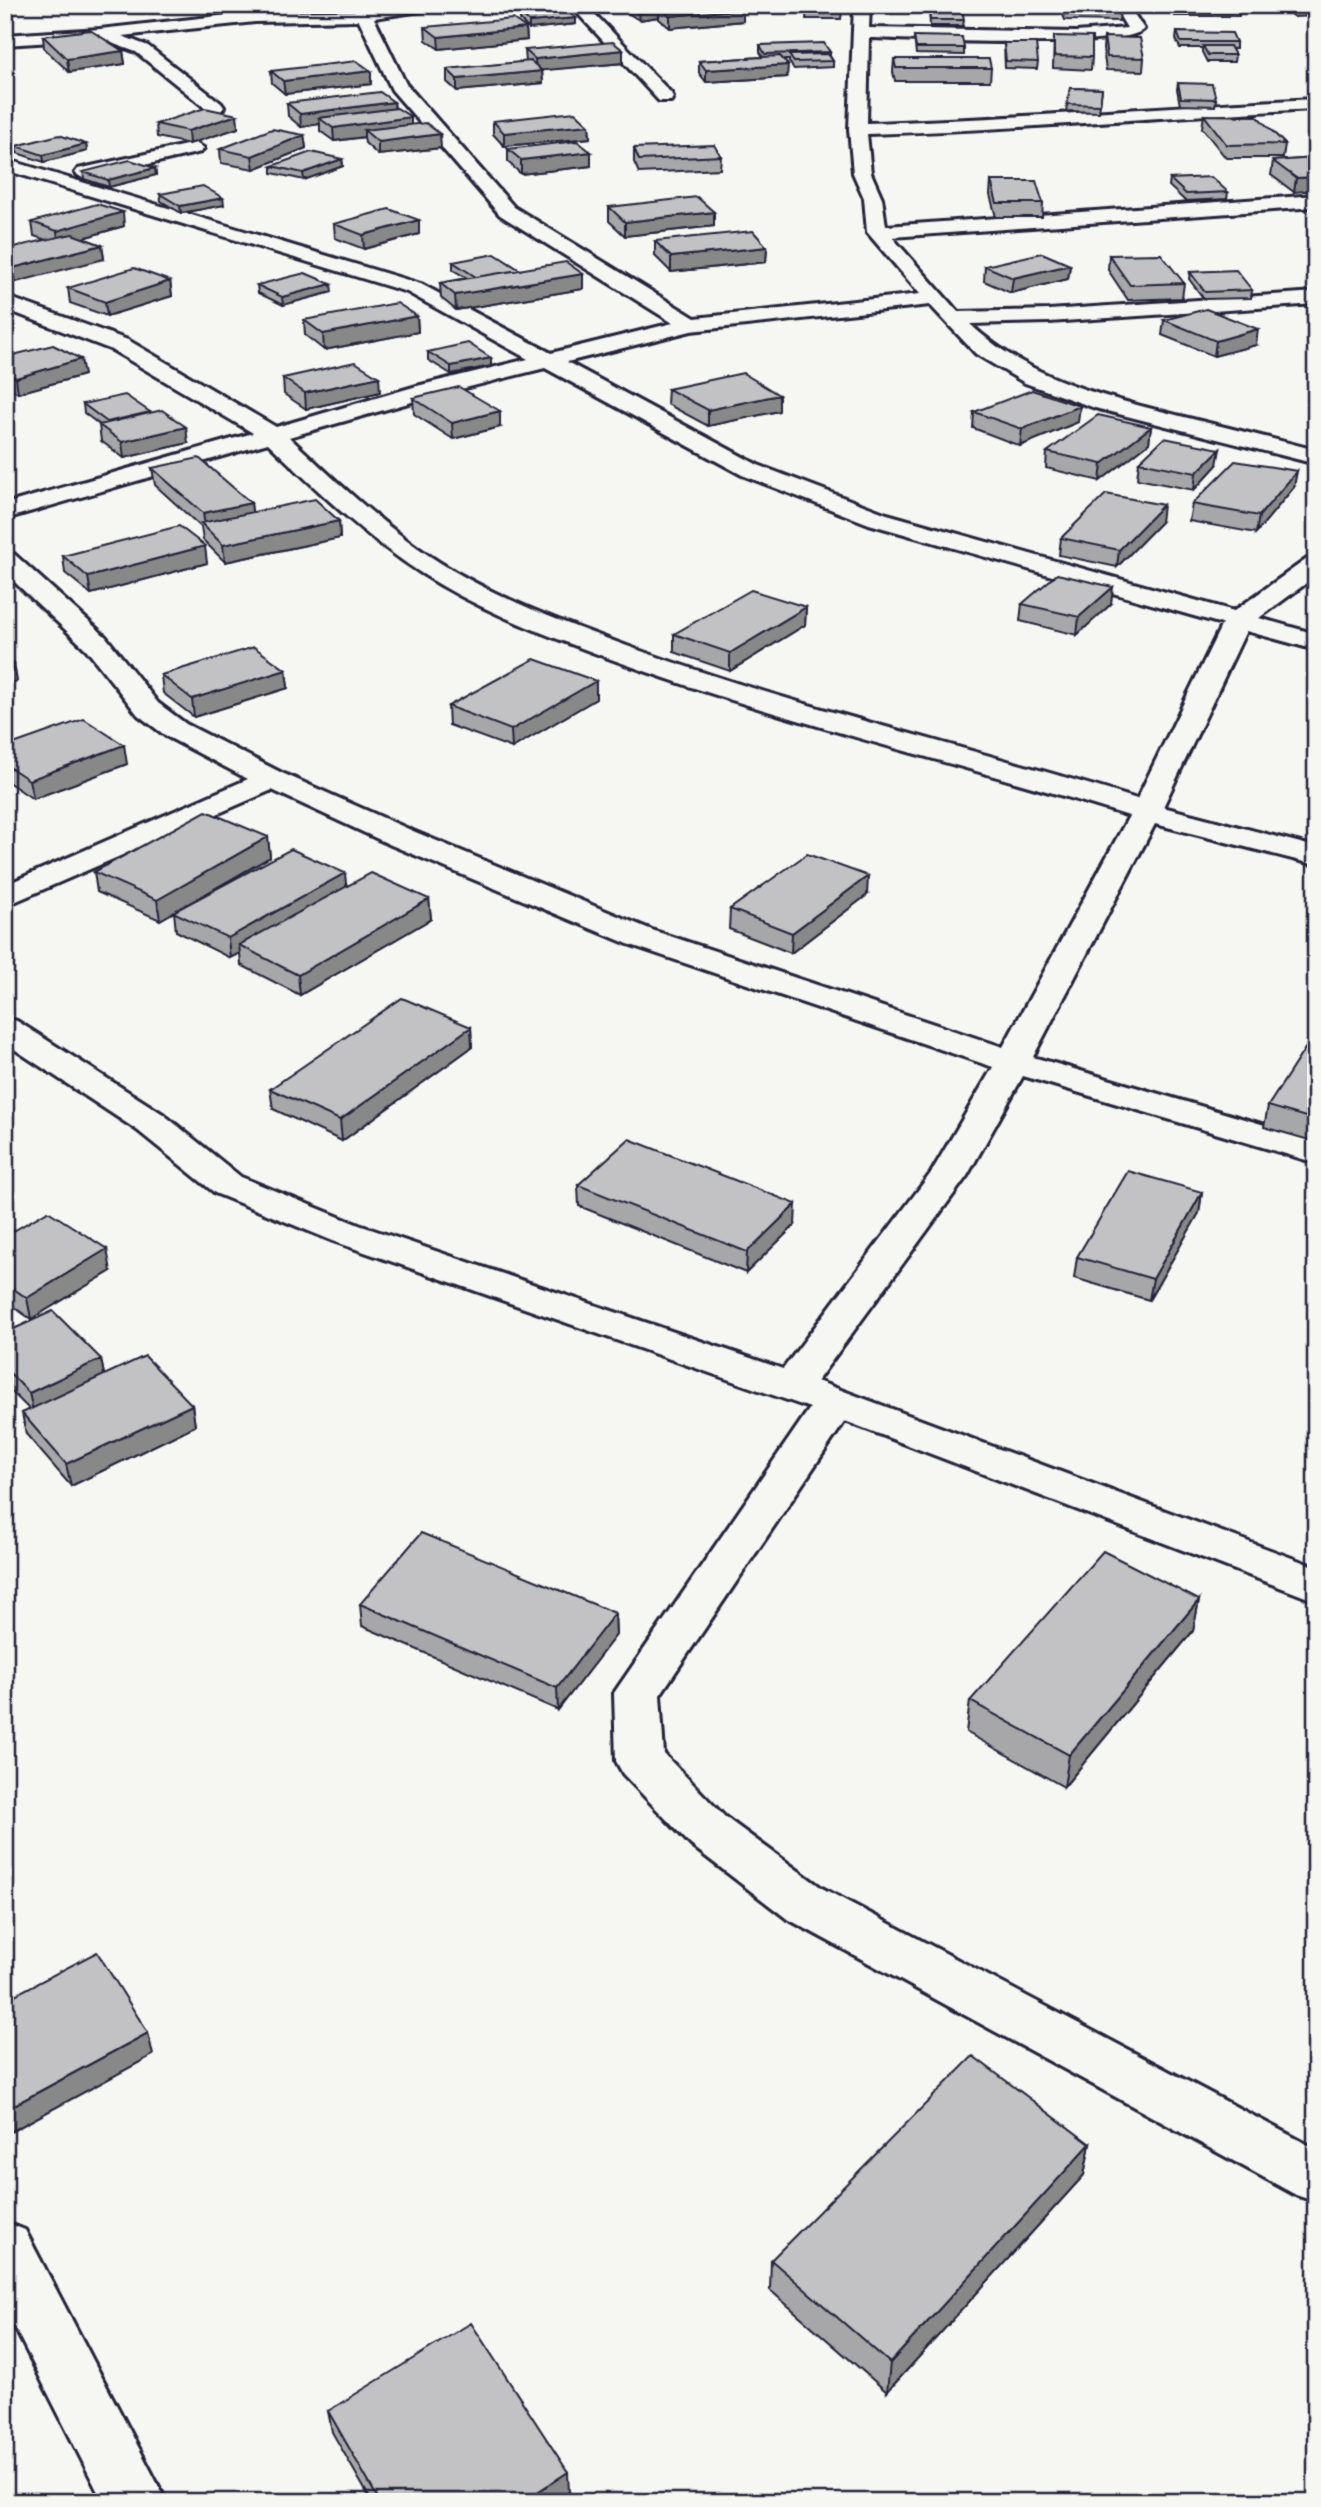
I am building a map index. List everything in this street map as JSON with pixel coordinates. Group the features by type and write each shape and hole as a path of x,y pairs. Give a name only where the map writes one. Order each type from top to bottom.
{"street":[{"path":"576,5 665,97"},
{"path":"862,5 859,129 862,173 873,198 877,232 952,318 984,349 1032,378 1102,403 1316,457"},
{"path":"861,33 1076,37 1131,32 1136,29 1119,5"},
{"path":"5,40 100,34 230,19 364,8 420,6"},
{"path":"364,8 398,86 508,211 691,324"},
{"path":"100,34 142,49 215,107"},
{"path":"859,129 961,127 1150,112 1316,104"},
{"path":"55,180 195,148"},
{"path":"5,164 414,288 750,470 878,519 1316,642"},
{"path":"877,232 1316,201"},
{"path":"5,512 425,391 691,324 937,298"},
{"path":"952,318 1049,316 1316,298"},
{"path":"5,302 120,345 273,435 366,522 432,568 513,613 708,685 1038,778 1146,812 1316,856"},
{"path":"790,1388 948,1176 1013,1062 1146,812 1237,621 1316,564"},
{"path":"12,573 96,643 148,709 176,730 272,779 402,838 640,937 1013,1062 1316,1152"},
{"path":"5,897 272,779"},
{"path":"5,1028 150,1122 228,1185 346,1233 836,1402 1316,1585"},
{"path":"836,1402 637,1693 640,1761 708,1831 804,1903 1316,2177"},
{"path":"5,2249 136,2502"}],"building":[{"path":"737,5 743,9 670,16 659,7"},
{"path":"842,5 842,8 806,7"},
{"path":"1064,5 1118,5 1120,9 1066,9"},
{"path":"1288,5 1316,5 1316,10 1295,11"},
{"path":"626,6 667,7 659,7 659,11 638,13"},
{"path":"929,7 962,8 964,20 930,20"},
{"path":"565,9 576,18 529,22 520,14"},
{"path":"513,19 526,28 438,37 425,27"},
{"path":"90,30 123,51 67,59 43,36"},
{"path":"1177,32 1232,33 1236,42 1181,42"},
{"path":"914,36 962,37 964,48 916,48"},
{"path":"1054,36 1092,37 1092,57 1054,56"},
{"path":"1104,37 1140,38 1144,58 1107,57"},
{"path":"613,42 623,50 535,59 525,50"},
{"path":"824,43 830,52 765,54 760,45"},
{"path":"1004,43 1036,43 1038,62 1006,61"},
{"path":"1203,46 1230,46 1235,55 1208,55"},
{"path":"828,54 833,61 794,62 789,55"},
{"path":"780,56 788,65 706,70 699,61"},
{"path":"894,59 989,59 991,68 896,68"},
{"path":"357,61 371,71 283,81 271,71"},
{"path":"531,61 542,71 457,79 447,69"},
{"path":"1178,83 1212,84 1216,99 1181,98"},
{"path":"1070,88 1102,89 1100,105 1067,104"},
{"path":"380,92 394,102 300,114 287,103"},
{"path":"205,108 237,115 188,131 156,124"},
{"path":"397,108 411,117 333,128 319,118"},
{"path":"575,112 589,125 504,133 493,121"},
{"path":"1204,115 1257,116 1285,144 1227,145"},
{"path":"426,123 440,134 378,142 364,130"},
{"path":"272,129 304,135 252,156 220,149"},
{"path":"59,135 86,144 43,155 16,146"},
{"path":"577,141 591,152 521,160 508,149"},
{"path":"714,145 721,156 639,160 634,148"},
{"path":"311,152 342,159 303,173 272,166"},
{"path":"1316,158 1316,177 1296,178 1273,161"},
{"path":"130,160 155,168 108,180 83,172"},
{"path":"1211,177 1228,192 1186,194 1170,179"},
{"path":"991,181 1036,181 1043,203 997,203"},
{"path":"203,186 223,198 180,206 160,194"},
{"path":"697,197 714,212 625,222 609,207"},
{"path":"97,204 123,212 57,231 32,222"},
{"path":"389,209 419,220 363,235 334,224"},
{"path":"753,231 767,247 671,257 655,241"},
{"path":"72,234 102,245 5,270 5,249"},
{"path":"1042,253 1070,265 1013,278 985,266"},
{"path":"495,254 520,270 476,277 453,262"},
{"path":"1161,254 1184,283 1130,285 1109,255"},
{"path":"566,262 583,274 455,295 440,283"},
{"path":"134,268 170,281 105,302 68,288"},
{"path":"1236,270 1252,290 1205,292 1190,272"},
{"path":"305,273 331,284 282,297 257,285"},
{"path":"397,303 417,316 323,334 304,320"},
{"path":"1206,309 1258,329 1216,341 1164,320"},
{"path":"468,343 491,358 451,366 428,352"},
{"path":"53,345 81,359 16,378 5,372 5,357"},
{"path":"355,362 379,377 305,393 283,378"},
{"path":"743,373 779,395 708,410 668,389"},
{"path":"459,387 500,411 452,423 413,398"},
{"path":"1032,390 1080,406 1022,429 974,412"},
{"path":"125,395 150,412 107,422 83,404"},
{"path":"162,410 186,427 122,442 99,425"},
{"path":"1098,415 1151,427 1102,464 1047,452"},
{"path":"1164,438 1220,449 1196,473 1139,462"},
{"path":"199,458 251,503 203,513 152,468"},
{"path":"1235,461 1297,471 1259,516 1192,504"},
{"path":"1106,494 1163,505 1119,550 1061,538"},
{"path":"315,499 339,521 223,545 201,523"},
{"path":"179,526 205,546 88,577 63,556"},
{"path":"1057,574 1113,587 1079,617 1022,604"},
{"path":"751,590 806,607 730,653 674,634"},
{"path":"254,647 286,670 192,699 161,675"},
{"path":"5,654 14,663 5,666"},
{"path":"534,659 596,681 511,730 448,706"},
{"path":"84,719 124,745 29,780 5,764 5,747"},
{"path":"206,811 268,837 157,900 94,872"},
{"path":"291,849 345,873 228,938 173,912"},
{"path":"807,854 868,876 792,933 730,909"},
{"path":"371,873 429,899 298,975 239,945"},
{"path":"402,998 471,1027 340,1120 270,1089"},
{"path":"1308,1044 1316,1046 1316,1120 1268,1106"},
{"path":"629,1139 796,1204 747,1252 578,1185"},
{"path":"1128,1171 1202,1192 1153,1279 1077,1257"},
{"path":"48,1211 107,1249 27,1298 5,1283 5,1236"},
{"path":"53,1311 101,1359 29,1393 5,1368 5,1333"},
{"path":"145,1356 192,1405 66,1464 22,1413"},
{"path":"421,1533 615,1613 557,1688 360,1604"},
{"path":"1103,1551 1199,1600 1069,1755 970,1701"},
{"path":"97,1952 148,2033 5,2110 5,2000"},
{"path":"973,2056 1090,2144 890,2363 771,2260"},
{"path":"471,2323 568,2472 522,2502 380,2502 328,2411"}]}
